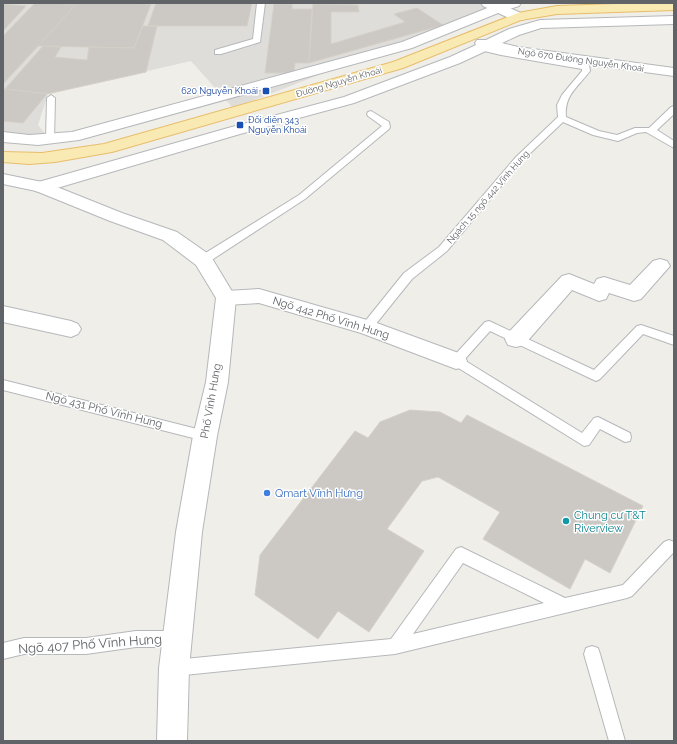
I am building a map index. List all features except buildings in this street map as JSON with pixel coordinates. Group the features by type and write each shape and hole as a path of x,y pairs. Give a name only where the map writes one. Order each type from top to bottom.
{"main road":[{"name":"Đường Nguyễn Khoái","path":"3,157 20,160 64,157 106,148 398,65 518,17 558,10 674,6"}],"street":[{"name":"Đường Nguyễn Khoái","path":"3,137 18,140 50,140 73,137 96,131 407,45 493,5 514,3"},
{"path":"493,5 518,17"},
{"name":"Đường Nguyễn Khoái","path":"41,186 349,100 455,60 514,32 540,24 674,20"},
{"name":"Ngõ 670 Đường Nguyễn Khoái","path":"468,38 485,47 674,72"},
{"path":"3,179 41,186 116,217 170,236 203,260 226,298"},
{"path":"516,339 569,281 599,294 604,284 634,294 660,266"},
{"name":"Ngõ 442 Phố Vĩnh Hưng","path":"226,298 259,296 367,327 456,362"},
{"name":"Phố Vĩnh Hưng","path":"172,741 174,668 189,532 205,436 217,382 226,298"},
{"path":"3,314 72,329"}],"lane":[{"path":"218,52 257,40 261,3"},
{"path":"485,47 501,53 586,67 582,77 566,95 561,105 562,118 596,133 618,138 630,132 644,129 652,130 674,145"},
{"path":"50,140 51,98"},
{"path":"652,130 674,109"},
{"path":"203,260 302,197 386,127 386,124 371,114"},
{"name":"Ngách 15 ngõ 442 Vĩnh Hưng","path":"367,327 408,276 443,249 519,158 562,118"},
{"path":"625,437 598,422 584,441 456,362 489,325 596,376 641,328 674,340"},
{"name":"Ngõ 431 Phố Vĩnh Hưng","path":"3,385 205,436"},
{"path":"174,668 395,646 563,605 627,592 670,547"},
{"path":"395,646 461,554 563,605"},
{"name":"Ngõ 407 Phố Vĩnh Hưng","path":"3,651 24,646 86,646 136,639 177,639"},
{"path":"592,654 617,741"}],"shaded area":[{"path":"3,3 498,3 495,15 402,43 233,108 191,61 48,94 38,125 50,140 3,137"}],"place":[{"name":"620 Nguyễn Khoái","path":"266,91"},
{"name":"Đối diện 343 Nguyễn Khoái","path":"240,125"},
{"name":"Qmart Vĩnh Hưng","path":"267,493"},
{"name":"Chung cư T&T Riverview","path":"566,521"}]}
